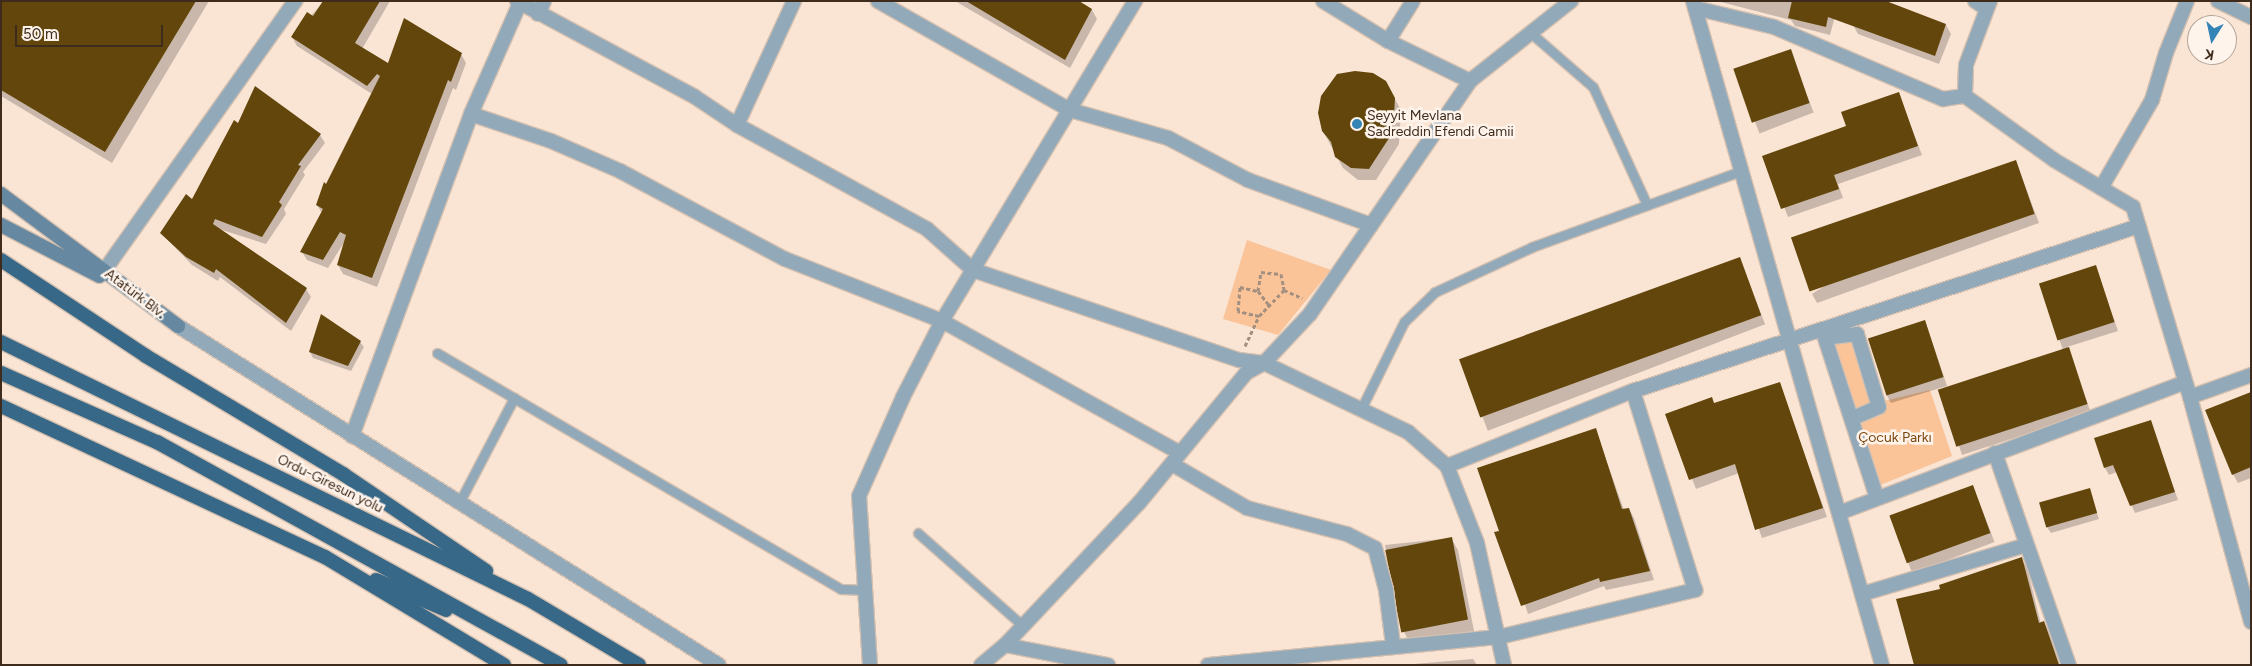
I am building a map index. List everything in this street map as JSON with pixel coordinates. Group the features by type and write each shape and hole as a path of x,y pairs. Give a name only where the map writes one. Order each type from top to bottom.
{"highway":[{"path":"1,260 146,356 343,474 528,599"},
{"name":"Ordu-Giresun yolu","path":"1,342 528,599 640,665"},
{"path":"1,372 157,442 562,665"},
{"path":"1,406 325,557 527,646"},
{"path":"325,557 504,665"}],"main road":[{"name":"Atatürk Blv.","path":"1,194 178,326"},
{"name":"Atatürk Blv.","path":"1,225 100,276 178,326"}],"street":[{"path":"104,271 295,1"},
{"path":"737,125 794,1"},
{"path":"878,1 897,6 1070,110 1168,138 1248,180 1371,225"},
{"path":"870,665 859,496 903,397 942,321 1136,1"},
{"path":"1323,1 1388,41 1470,81"},
{"path":"1388,41 1413,1"},
{"path":"981,665 1005,645 1139,503 1246,373 1264,363 1316,304 1470,81 1532,34 1571,1"},
{"path":"2101,188 2152,100 2166,53 2187,1"},
{"path":"2218,1 2251,16"},
{"path":"352,436 471,114 518,2 541,8 695,97 737,125 927,229 973,270 1239,360 1264,363 1408,432 1447,466 1477,543 1504,665"},
{"path":"1694,4 1774,27 1943,99 1965,96 2054,160 2133,207 2190,397 2251,622"},
{"path":"1694,4 1882,665"},
{"path":"1965,96 1966,65 1984,4"},
{"path":"471,114 551,141 611,167 785,259 942,321 1176,458 1247,508 1347,534 1376,548 1386,590 1393,645"},
{"path":"1447,466 1633,391 1789,338 2139,226"},
{"path":"178,326 719,665"},
{"path":"1853,418 1880,407 1857,334 1825,338 1853,418 1877,498"},
{"path":"2190,397 2251,375"},
{"path":"1839,512 2185,382"},
{"path":"1208,665 1393,645 1499,636 1695,590 1633,391"},
{"path":"1995,453 2069,665"},
{"path":"1862,594 2026,544"},
{"path":"1005,645 1108,665"}],"lane":[{"path":"1532,34 1593,87 1647,205"},
{"path":"1361,409 1404,322 1435,292 1532,247 1741,170"},
{"path":"437,353 841,588 865,590"},
{"path":"459,503 514,398"},
{"path":"918,533 1023,626"}],"path":[{"path":"1258,291 1261,272 1281,274 1284,290"},
{"path":"1259,316 1238,311 1240,287 1258,291 1269,305"},
{"path":"1284,290 1316,304"},
{"path":"1239,360 1259,316 1284,290"}],"green space":[{"path":"1247,240 1331,270 1278,335 1223,319"},
{"name":"Çocuk Parkı","path":"1859,325 1884,401 1930,390 1952,456 1868,490 1819,340"}],"building":[{"path":"1,1 196,1 105,152 1,90"},
{"path":"323,1 380,1 355,43 388,63 404,18 462,53 451,82 448,80 372,278 337,265 346,235 340,232 323,260 300,252 323,209 316,205 324,182 326,184 380,76 377,74 367,86 291,37 307,12 313,16"},
{"path":"966,1 1079,1 1092,9 1065,60"},
{"path":"1792,1 1886,1 1946,24 1935,56 1828,17 1826,27 1788,18"},
{"path":"1791,49 1810,103 1752,123 1733,69"},
{"name":"Seyyit Mevlana Sadreddin Efendi Camii","path":"1355,71 1373,73 1386,81 1395,98 1393,132 1369,169 1351,168 1335,157 1331,142 1322,131 1318,113 1321,96 1337,74"},
{"path":"255,86 321,134 298,165 301,166 279,202 282,205 262,237 215,219 213,224 307,288 286,323 216,269 214,273 186,257 160,233 186,194 192,199 234,120 238,123"},
{"path":"1899,92 1918,146 1834,175 1839,189 1781,209 1762,156 1846,126 1841,112"},
{"path":"2016,160 2035,214 1810,291 1791,237"},
{"path":"1740,257 1761,315 1480,418 1459,359"},
{"path":"2096,265 2115,322 2057,341 2039,284"},
{"path":"321,314 361,341 348,366 309,352"},
{"path":"1925,320 1944,377 1886,396 1868,339"},
{"path":"2069,347 2088,404 1956,447 1938,390"},
{"path":"1780,382 1823,508 1755,530 1735,464 1689,480 1665,414 1712,397 1714,403"},
{"path":"2251,392 2251,467 2232,475 2205,410"},
{"path":"2151,420 2175,492 2130,506 2113,465 2104,468 2094,438"},
{"path":"1596,428 1622,509 1629,508 1650,571 1600,582 1599,578 1521,606 1494,532 1499,531 1477,468"},
{"path":"1973,485 1990,533 1907,563 1889,515"},
{"path":"2090,488 2097,513 2046,528 2039,503"},
{"path":"1452,537 1468,619 1401,632 1385,550"},
{"path":"2022,557 2039,623 2044,621 2059,665 1914,665 1896,599 1940,589 1939,585"}],"place":[{"name":"Seyyit Mevlana Sadreddin Efendi Camii","path":"1357,124"}]}
